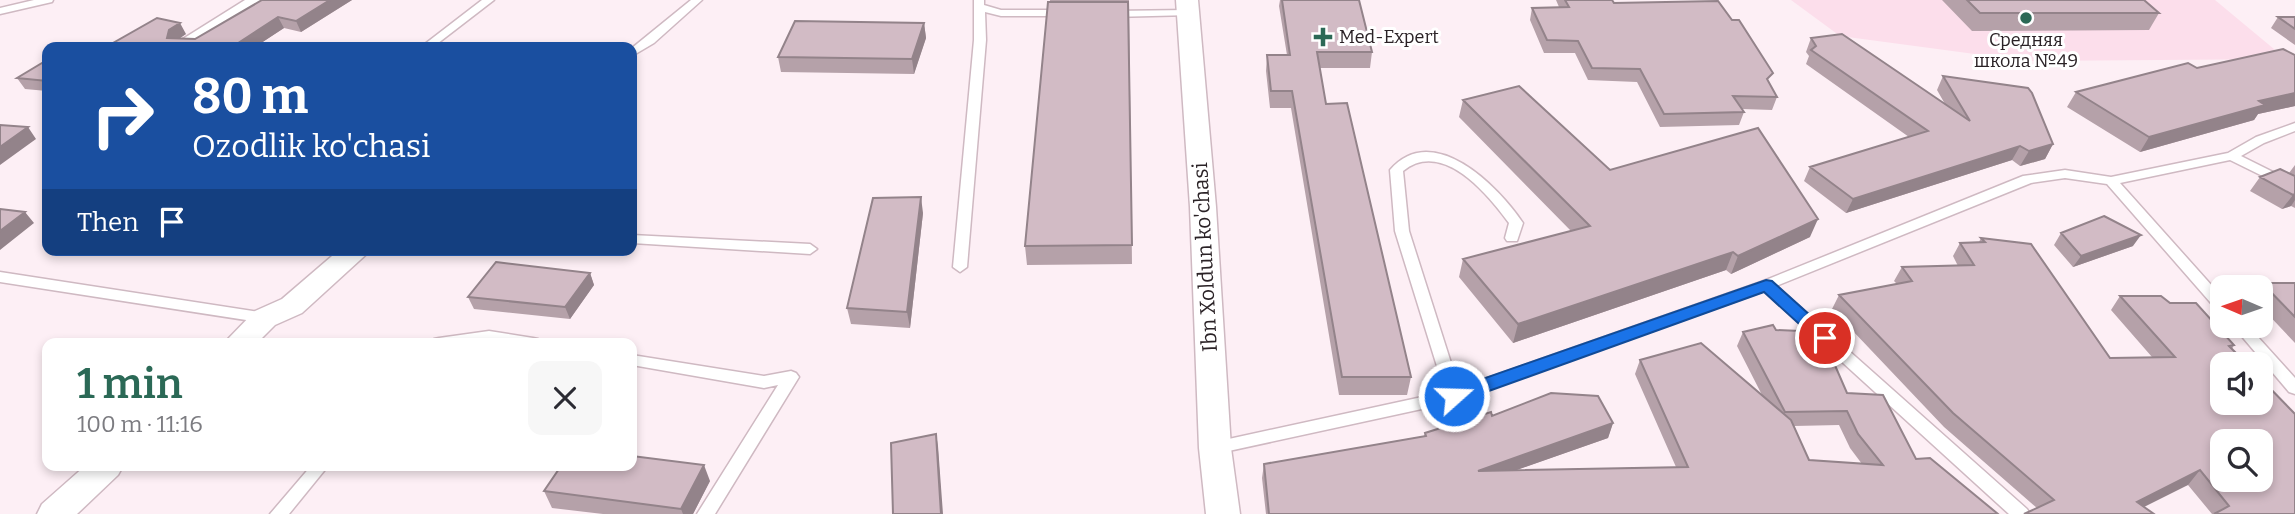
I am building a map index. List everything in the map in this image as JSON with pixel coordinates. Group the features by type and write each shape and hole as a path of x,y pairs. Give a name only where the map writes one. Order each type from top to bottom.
{"street":[{"path":"194,42 260,0"},
{"name":"Ibn Xoldun ko'chasi","path":"1187,6 1203,207 1216,448 1223,514"},
{"path":"244,338 265,318 292,306 349,256"},
{"path":"54,514 101,471"}],"lane":[{"path":"0,11 48,0"},
{"path":"433,42 489,0"},
{"path":"637,49 697,0"},
{"path":"960,267 980,40 979,4 1000,13 1070,13"},
{"path":"1098,14 1187,6"},
{"path":"1216,448 1454,396 1766,285 2028,179 2065,174 2111,181 2232,156 2260,140 2295,127"},
{"path":"2232,156 2295,188"},
{"path":"1454,396 1402,231 1396,170 1413,158 1438,159 1462,166 1516,223 1512,238"},
{"path":"2111,181 2210,292"},
{"path":"637,239 810,249"},
{"path":"0,278 265,318"},
{"path":"1766,285 2021,514"},
{"path":"475,338 502,338"},
{"path":"2251,338 2295,388"},
{"path":"637,361 764,382 791,377 706,514"},
{"path":"279,514 316,471"}],"shaded area":[{"name":"Средняя школа №49","path":"1791,0 2215,0 2286,59 2027,61 1840,36"}],"building":[{"path":"262,0 330,0 296,21 278,17 240,42 115,42 157,18 180,23 169,30 167,38 195,39"},
{"path":"1282,0 1359,0 1372,52 1317,52 1326,104 1347,103 1411,377 1342,377 1292,91 1271,91 1267,55 1290,55"},
{"path":"1565,0 1612,0 1614,3 1718,1 1732,20 1739,20 1773,73 1767,79 1777,97 1733,96 1744,112 1664,114 1640,69 1592,68 1578,41 1547,40 1532,8 1569,7"},
{"path":"1967,0 2144,0 2159,13 1980,13"},
{"path":"1048,2 1128,2 1132,245 1025,246"},
{"path":"2278,17 2295,17 2295,29"},
{"path":"795,21 924,23 912,59 778,57"},
{"path":"1842,34 1970,121 1943,76 2028,88 2053,144 2029,151 2020,146 1853,199 1810,167 1928,131 1811,50 1816,46 1811,38"},
{"path":"2283,49 2295,55 2295,93 2259,101 2265,105 2149,137 2076,92 2188,63 2197,68"},
{"path":"42,63 42,80 17,78"},
{"path":"1519,86 1610,170 1758,128 1818,219 1738,256 1733,252 1518,324 1463,259 1590,226 1463,100"},
{"path":"0,125 28,127 0,147"},
{"path":"2280,169 2295,176 2295,194 2260,177"},
{"path":"921,197 907,312 847,308 873,198"},
{"path":"0,209 25,212 0,231"},
{"path":"2104,216 2141,235 2081,256 2061,233"},
{"path":"1981,238 2031,244 2110,358 2175,357 2120,296 2161,296 2170,303 2196,303 2210,318 2210,338 2228,338 2234,345 2229,346 2235,352 2210,352 2210,415 2273,415 2273,391 2295,414 2295,514 2214,514 2229,506 2218,492 2273,492 2273,429 2210,429 2210,482 2200,470 2137,502 2154,514 2024,514 2054,500 1953,413 1839,295 1912,281 1902,267 1974,265 1960,243 1985,242"},
{"path":"496,262 590,273 565,307 468,297"},
{"path":"2273,283 2295,283 2295,317 2273,294"},
{"path":"1773,325 1776,330 1800,331 1827,347 1847,393 1883,395 1916,459 1930,458 1998,514 1269,514 1264,464 1426,436 1425,433 1491,412 1492,416 1551,393 1598,396 1613,423 1478,471 1688,467 1640,360 1701,343 1791,420 1809,460 1883,465 1858,434 1847,411 1785,412 1743,332"},
{"path":"936,434 941,514 893,514 891,443"},
{"path":"637,457 704,465 681,509 544,491 558,471 637,471"}],"place":[{"name":"Средняя школа №49","path":"2026,18"},
{"name":"Med-Expert","path":"1323,37"}],"route":[{"path":"1454,396 1766,285 1825,338"}]}
